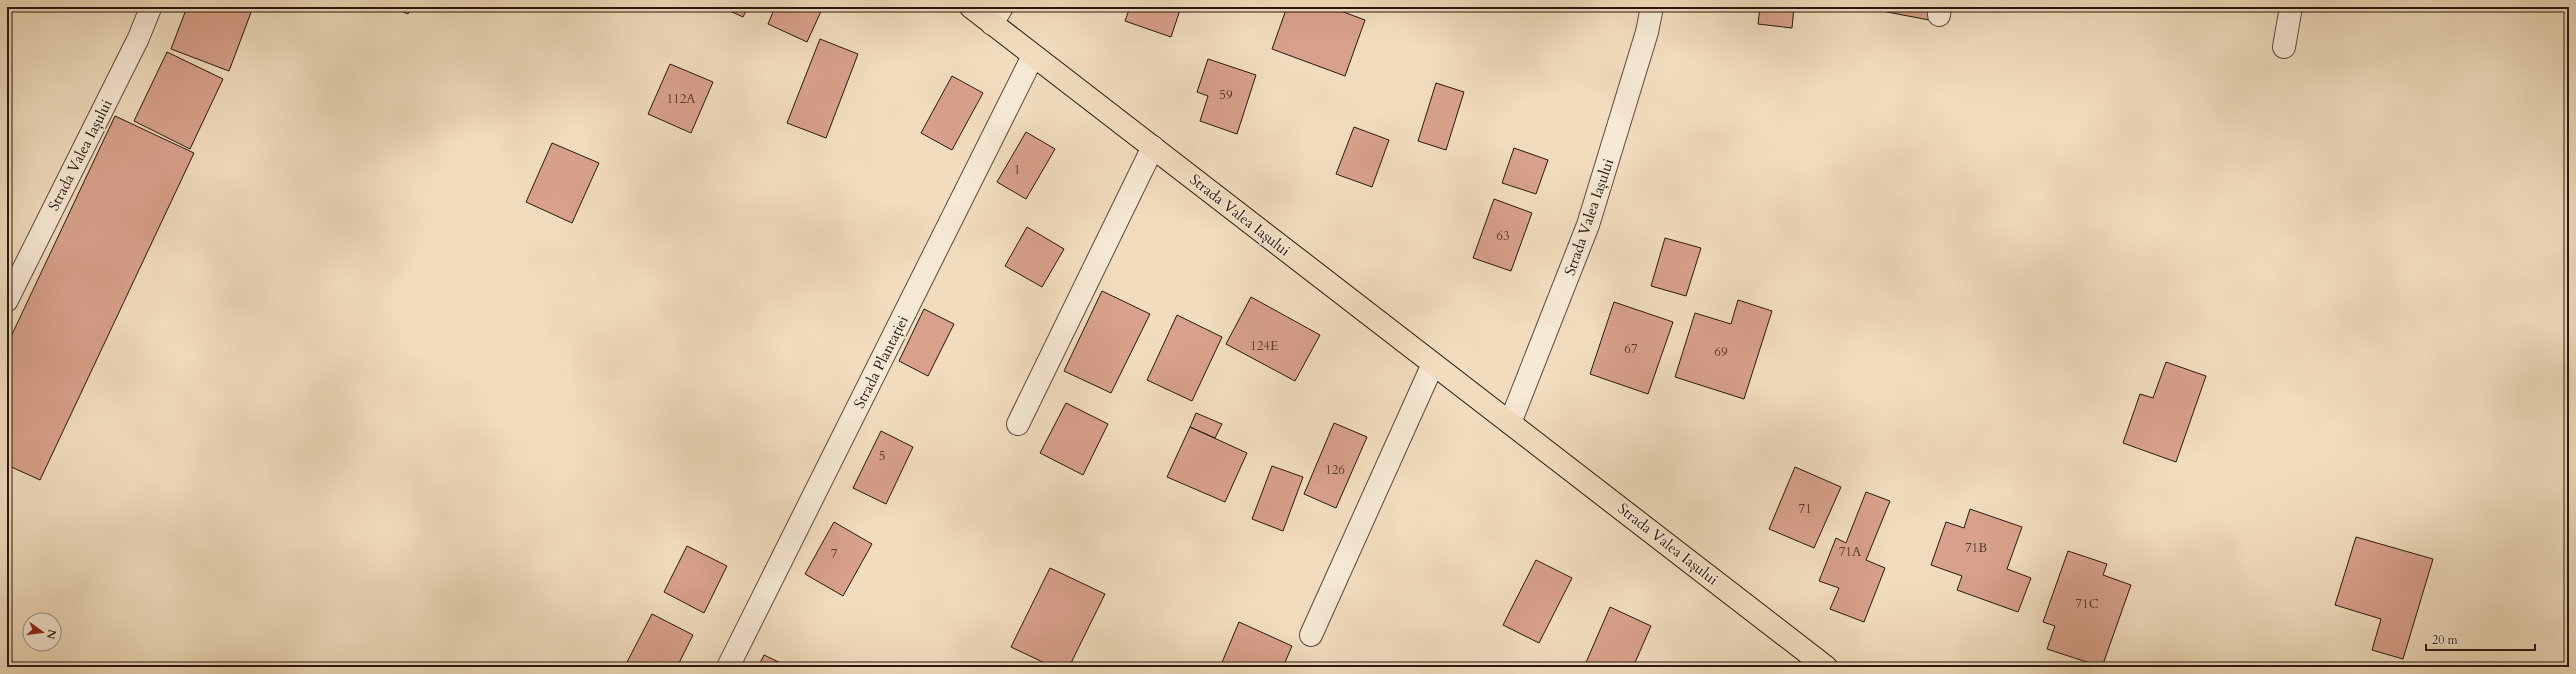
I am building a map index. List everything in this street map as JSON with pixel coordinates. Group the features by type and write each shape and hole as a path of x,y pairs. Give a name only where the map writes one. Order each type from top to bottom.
{"main road":[{"name":"Strada Valea Iașului","path":"970,7 997,16 1033,56 1826,667"}],"street":[{"name":"Strada Valea Iașului","path":"1510,423 1588,226 1647,32 1652,7"},
{"path":"2284,47 2291,7"},
{"name":"Strada Plantației","path":"728,667 1033,56"},
{"path":"1018,424 1153,147"},
{"path":"1311,635 1433,364"}],"lane":[{"name":"Strada Valea Iașului","path":"7,301 138,39 151,7"}],"building":[{"path":"187,7 253,7 229,71 171,49"},
{"path":"392,7 411,7 408,14"},
{"path":"721,7 748,7 743,17"},
{"path":"775,7 823,7 807,42 768,24"},
{"path":"1130,7 1181,7 1171,37 1125,21"},
{"path":"1287,7 1330,7 1365,20 1345,76 1272,49"},
{"path":"1760,7 1794,7 1792,28 1758,24"},
{"path":"1861,7 1930,7 1929,20"},
{"path":"820,39 858,54 826,138 787,123"},
{"path":"167,52 223,79 190,149 134,121"},
{"path":"1208,59 1256,75 1237,134 1200,121 1208,96 1197,92"},
{"path":"670,64 713,82 691,133 648,114"},
{"path":"952,76 983,93 952,150 921,133"},
{"path":"1436,83 1464,92 1446,150 1418,141"},
{"path":"115,116 194,153 40,480 7,465 7,345"},
{"path":"1354,127 1389,140 1372,187 1336,174"},
{"path":"1026,132 1055,149 1026,199 997,182"},
{"path":"552,143 599,163 572,223 526,202"},
{"path":"1514,148 1548,160 1536,194 1502,183"},
{"path":"1494,199 1532,213 1511,271 1473,258"},
{"path":"1027,227 1064,249 1042,287 1005,266"},
{"path":"1665,238 1701,248 1686,296 1651,286"},
{"path":"1102,291 1150,314 1111,393 1064,371"},
{"path":"1251,297 1320,335 1295,381 1226,344"},
{"path":"1738,300 1772,311 1744,399 1675,377 1695,313 1731,324"},
{"path":"1614,302 1673,322 1648,394 1590,374"},
{"path":"924,309 954,324 928,376 899,361"},
{"path":"1177,315 1222,337 1192,401 1147,380"},
{"path":"2166,362 2206,376 2176,462 2123,443 2140,394 2153,398"},
{"path":"1066,403 1108,424 1083,475 1040,453"},
{"path":"1196,413 1222,424 1215,438 1190,427"},
{"path":"1334,423 1367,437 1336,508 1304,494"},
{"path":"1190,427 1247,453 1225,502 1167,477"},
{"path":"881,431 913,447 886,504 853,488"},
{"path":"1272,466 1303,477 1283,531 1252,519"},
{"path":"1795,467 1841,487 1814,548 1769,529"},
{"path":"1866,492 1890,501 1866,560 1885,568 1864,622 1830,609 1839,588 1819,581 1836,538 1846,543"},
{"path":"1970,509 2022,527 2007,569 2031,578 2018,612 1957,590 1962,576 1931,565 1946,522 1964,528"},
{"path":"834,522 872,544 843,596 805,574"},
{"path":"2356,537 2433,559 2403,659 2372,650 2381,619 2335,605"},
{"path":"687,546 727,566 704,613 664,592"},
{"path":"2068,551 2107,564 2103,575 2131,585 2102,667 2047,649 2055,626 2043,622"},
{"path":"1536,560 1572,578 1539,643 1503,625"},
{"path":"1050,568 1105,594 1069,667 1053,667 1011,647"},
{"path":"1610,607 1651,626 1633,667 1584,667"},
{"path":"652,614 693,635 677,667 631,667 626,664"},
{"path":"1239,622 1292,646 1283,667 1220,667"},
{"path":"764,655 789,667 758,667"}]}
